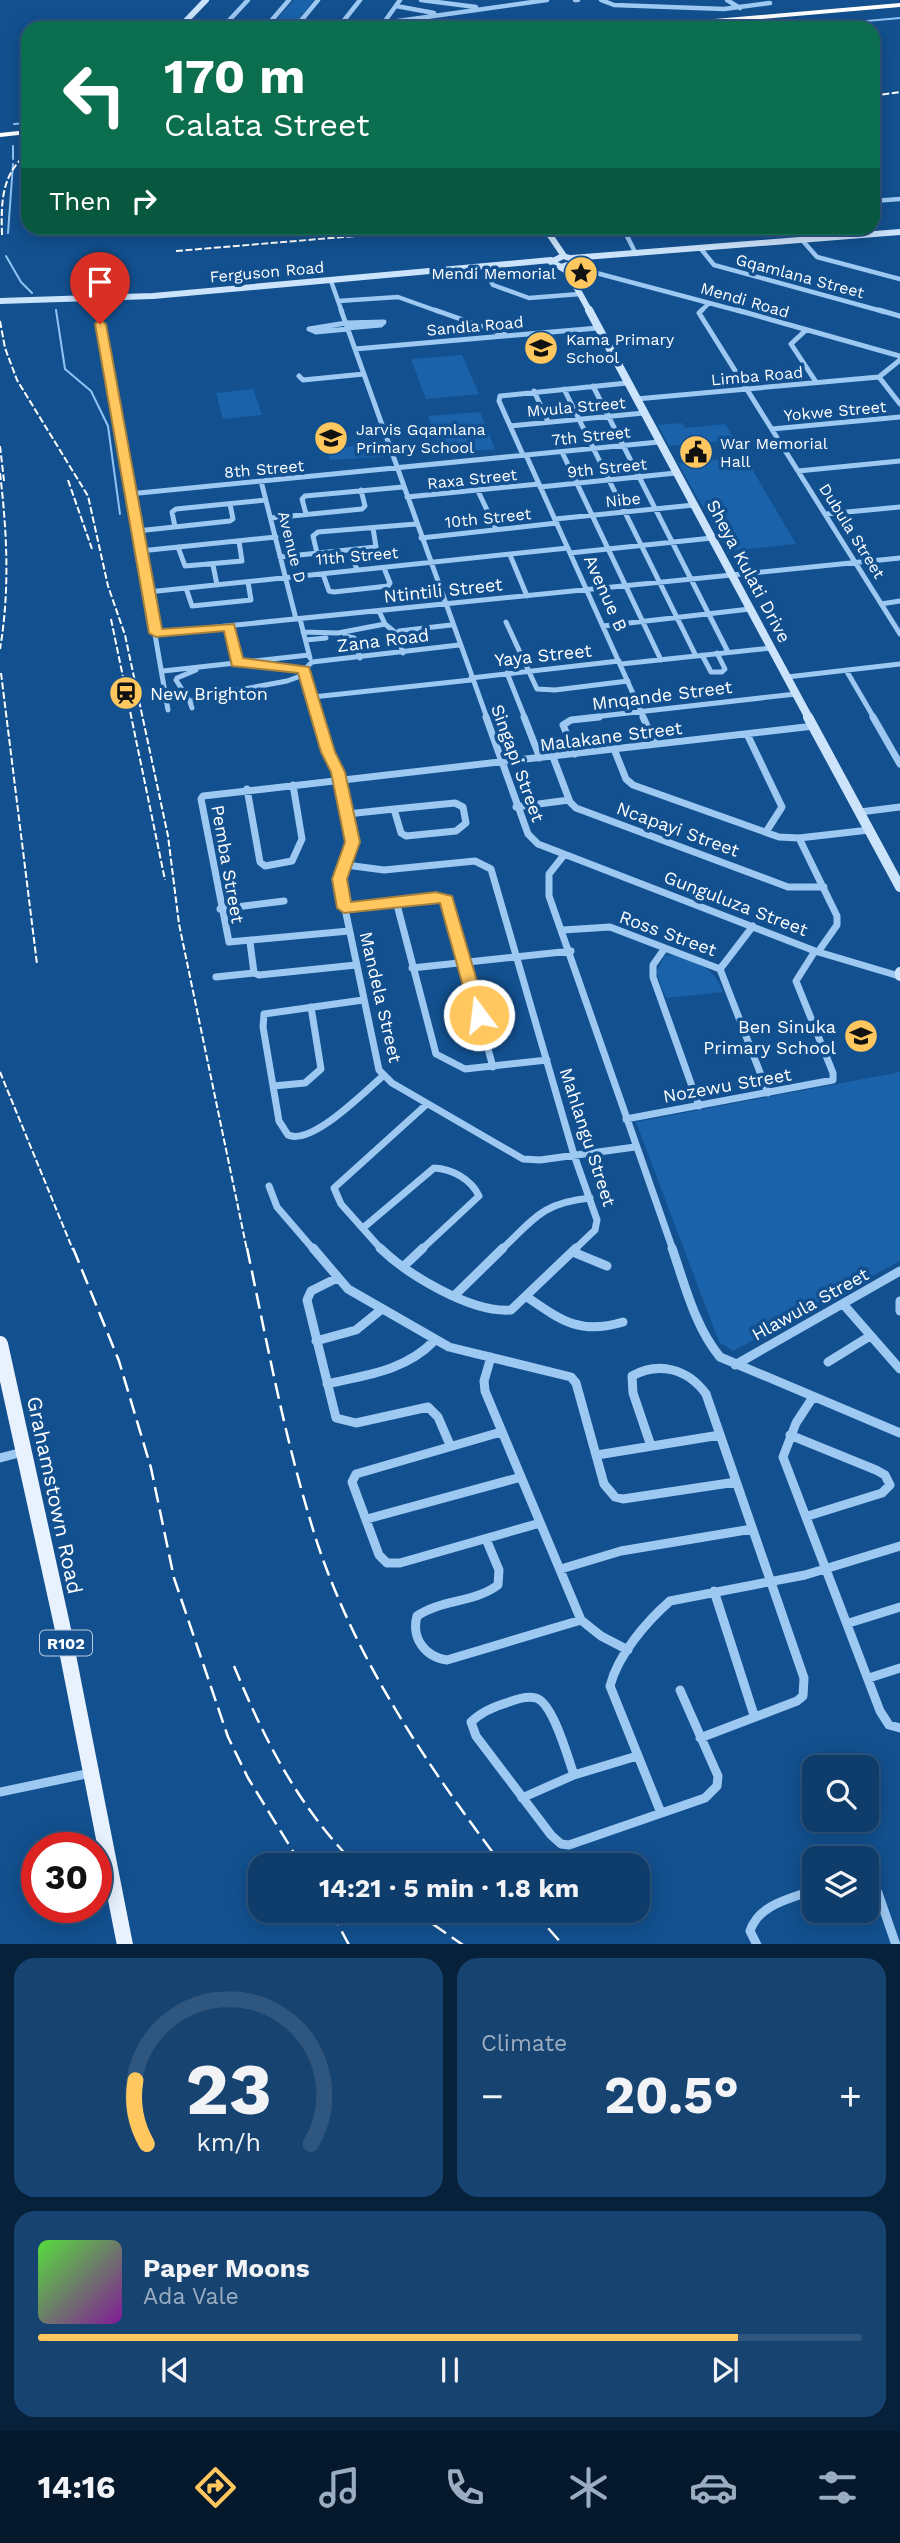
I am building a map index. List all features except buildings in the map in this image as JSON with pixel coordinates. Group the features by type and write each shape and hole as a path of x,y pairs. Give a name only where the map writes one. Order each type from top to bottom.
{"highway":[{"path":"718,21 900,7"},
{"path":"769,21 900,7"},
{"path":"0,137 21,136"}],"main road":[{"name":"Grahamstown Road","path":"0,1344 92,1773 125,1944"}],"street":[{"path":"177,21 197,0"},
{"path":"186,21 206,0"},
{"path":"228,21 248,0"},
{"path":"271,21 289,0"},
{"path":"301,21 318,0"},
{"path":"344,21 360,0"},
{"path":"385,21 400,0"},
{"path":"421,0 487,8"},
{"path":"441,4 447,0"},
{"path":"398,21 547,0"},
{"path":"601,0 620,5 740,8 769,3 762,0"},
{"path":"727,0 740,8"},
{"path":"396,6 441,15"},
{"path":"880,200 900,199"},
{"name":"Ferguson Road","path":"880,234 900,232"},
{"path":"549,235 566,263"},
{"path":"626,235 636,254"},
{"name":"Ferguson Road","path":"0,301 153,296 536,263 566,263 636,254 863,235"},
{"path":"802,240 817,257 900,279"},
{"name":"Gqamlana Street","path":"701,249 714,265 900,316"},
{"name":"Sheya Kulati Drive","path":"566,263 643,413 900,887"},
{"name":"Mendi Road","path":"566,263 900,358"},
{"path":"484,268 493,285 527,298 580,294"},
{"name":"Singapi Street","path":"331,281 523,828 533,840 564,855"},
{"path":"338,301 401,297 507,335"},
{"path":"97,298 168,710"},
{"name":"Dubula Street","path":"709,303 699,313 900,634"},
{"path":"384,322 381,325 347,326 316,332 309,329 384,322"},
{"name":"Sandla Road","path":"355,349 598,328"},
{"path":"806,330 791,344 816,382"},
{"path":"899,400 879,377 900,358"},
{"path":"299,376 303,380 364,374"},
{"name":"Limba Road","path":"636,399 879,377"},
{"path":"548,422 534,391 627,383"},
{"path":"593,386 728,652"},
{"path":"564,389 677,617 710,671 722,672 724,669 717,653"},
{"name":"Avenue B","path":"534,391 500,396 499,401 540,485 655,744"},
{"name":"Mvula Street","path":"510,426 643,413"},
{"name":"Yokwe Street","path":"772,429 900,417"},
{"name":"7th Street","path":"525,455 659,442"},
{"path":"562,452 661,660"},
{"name":"8th Street","path":"130,494 525,455"},
{"path":"799,471 900,461"},
{"name":"9th Street","path":"540,485 676,473"},
{"name":"Avenue D","path":"261,481 298,619"},
{"name":"Raxa Street","path":"407,497 540,485"},
{"path":"306,514 303,497 403,486"},
{"path":"271,518 363,508 361,490"},
{"path":"478,491 496,529"},
{"path":"175,527 172,512 175,509 266,500"},
{"path":"137,531 230,522 233,517 230,504"},
{"name":"Nibe","path":"556,521 694,505"},
{"path":"826,514 900,507"},
{"name":"10th Street","path":"421,537 556,521"},
{"path":"317,553 313,536 316,533 416,524"},
{"path":"281,557 377,546 373,528"},
{"path":"140,551 276,537"},
{"name":"11th Street","path":"148,592 510,555 610,549 712,538"},
{"path":"178,547 185,566 213,565 242,561 239,541"},
{"path":"350,550 357,570"},
{"path":"510,555 527,596"},
{"name":"Ntintili Street","path":"156,633 900,558"},
{"path":"213,565 217,585"},
{"path":"323,574 330,592 347,591 388,586 390,583 384,568"},
{"path":"186,588 192,606 212,605 251,600 248,582"},
{"path":"881,604 900,601"},
{"path":"603,626 750,609"},
{"path":"379,611 385,624 397,634 403,653"},
{"path":"177,679 191,705 237,689 287,681 305,672 311,658 298,619"},
{"path":"506,622 534,687 543,690 628,681"},
{"path":"306,640 385,624"},
{"path":"397,634 404,630 451,625"},
{"path":"230,626 237,663"},
{"path":"303,632 316,636 352,636 360,657"},
{"name":"Zana Road","path":"249,662 360,657 459,645"},
{"name":"Yaya Street","path":"313,697 526,671 771,648"},
{"path":"163,671 249,662 305,672"},
{"path":"787,677 900,664"},
{"path":"165,688 177,679 204,667"},
{"path":"177,679 181,669"},
{"path":"846,670 900,764"},
{"name":"Mandela Street","path":"305,672 328,752 340,780 347,814 352,842 340,879 376,1064 383,1076 518,1158 540,1160 635,1147"},
{"path":"508,673 540,758"},
{"name":"Mnqande Street","path":"575,754 564,727 566,722 796,694"},
{"name":"Malakane Street","path":"203,796 814,726"},
{"path":"747,734 782,807 766,832"},
{"path":"614,749 626,779 634,785 766,832 799,838 869,830"},
{"path":"516,807 569,800 552,757"},
{"path":"247,789 260,862 265,866 276,866 292,861 301,843 293,785"},
{"name":"Pemba Street","path":"203,796 201,799 226,939 234,944 349,931"},
{"name":"Ncapayi Street","path":"569,800 576,808 783,885 798,888 824,887"},
{"path":"347,814 394,809 456,803 463,807 467,823 456,831 406,836 401,833 394,809"},
{"path":"860,812 900,807"},
{"path":"799,838 838,919 817,951"},
{"path":"564,855 555,864 547,881 635,1147 709,1344 720,1357 735,1365 900,1433"},
{"name":"Gunguluza Street","path":"564,855 817,951 871,970 900,975"},
{"name":"Mahlangu Street","path":"346,865 384,870 475,861 484,863 491,869 574,1155 597,1224 573,1252 516,1308 499,1312 456,1294 404,1266 383,1250 335,1196 336,1185 427,1104"},
{"path":"344,908 436,897 447,900 493,1067"},
{"path":"220,909 284,901"},
{"path":"396,901 433,1051 465,1069 547,1060"},
{"path":"753,926 720,969 768,1093"},
{"name":"Ross Street","path":"563,930 610,927 720,969"},
{"path":"250,942 254,973"},
{"path":"666,948 652,972 699,1105"},
{"path":"412,968 570,951"},
{"name":"Nozewu Street","path":"626,1119 833,1080 833,1073 796,981 817,951"},
{"path":"216,977 356,965"},
{"path":"363,1000 272,1011 262,1018 279,1121 284,1132 298,1138 318,1129 383,1076"},
{"path":"273,1086 305,1083 321,1069 311,1006"},
{"path":"363,1228 434,1168 446,1169 475,1188 479,1196 476,1200 404,1266"},
{"path":"269,1186 277,1207 348,1289 434,1341 557,1372 574,1380 607,1489 619,1498 736,1482"},
{"path":"456,1294 544,1209 560,1201 590,1198"},
{"path":"573,1252 607,1266"},
{"name":"Hlawula Street","path":"735,1365 845,1305 900,1271"},
{"path":"337,1278 308,1295 307,1307 332,1410 340,1421 364,1422 417,1407 428,1407 438,1417 450,1445"},
{"path":"527,1297 579,1329 602,1329 624,1322"},
{"path":"900,1301 900,1311"},
{"path":"845,1305 900,1369"},
{"path":"316,1340 356,1330 382,1308"},
{"path":"828,1362 832,1357 870,1336"},
{"path":"327,1384 407,1363 423,1354 434,1341"},
{"path":"491,1357 484,1385 501,1432 581,1620 601,1636 628,1650"},
{"path":"651,1446 631,1381 635,1373 646,1370 674,1370 694,1378 706,1394 799,1660 805,1689 797,1701 754,1715 700,1738"},
{"path":"813,1396 790,1435 783,1457 885,1719 900,1728"},
{"path":"501,1432 356,1474 352,1482 379,1555 387,1563 400,1563 540,1523"},
{"path":"597,1455 720,1435"},
{"path":"790,1435 876,1471 884,1475 890,1485 882,1493 808,1516"},
{"path":"0,1458 24,1452"},
{"path":"367,1519 521,1477"},
{"path":"561,1569 621,1551 752,1529"},
{"path":"486,1539 499,1570 498,1585 479,1595 428,1609 417,1616 414,1626 427,1653 439,1660 447,1660 581,1620"},
{"path":"661,1813 610,1686 614,1670 657,1612 670,1601 828,1569 900,1546"},
{"path":"713,1591 754,1715"},
{"path":"849,1623 900,1607"},
{"path":"869,1678 900,1668"},
{"path":"574,1775 544,1703 535,1698 524,1698 475,1716 471,1727 551,1835 565,1845 705,1798 717,1786 718,1776 680,1690"},
{"path":"522,1798 574,1775 637,1756"},
{"path":"0,1792 92,1773"},
{"path":"757,1944 750,1931 754,1919 769,1908 802,1895"},
{"path":"879,1896 897,1944"}],"shaded area":[{"path":"294,0 314,0 298,21 275,21"},
{"path":"462,355 479,394 426,399 411,359"},
{"path":"253,389 262,415 223,419 216,393"},
{"path":"480,412 495,449 442,454 428,416"},
{"path":"682,423 685,428 725,424 735,440 669,446 658,425"},
{"path":"377,443 382,457 330,460 326,449"},
{"path":"745,457 796,544 728,551 678,463"},
{"path":"675,955 710,971 723,992 666,998 656,972 665,956"},
{"path":"900,1072 900,1261 733,1351 719,1342 636,1122"}],"waterway":[{"path":"866,21 900,18"},
{"path":"14,124 21,124"},
{"path":"13,146 13,159"},
{"path":"8,233 13,164"},
{"path":"6,256 21,282 32,293"},
{"path":"56,310 65,369 91,391 108,426 120,514"}],"railway":[{"path":"880,95 900,92"},
{"path":"2,235 4,190 12,170 21,159"},
{"path":"176,251 367,235"},
{"path":"0,321 5,348 17,380 88,496 108,586 125,635 168,836 179,924 247,1250"},
{"path":"0,446 4,481"},
{"path":"0,473 6,561 0,649"},
{"path":"68,480 92,549"},
{"path":"111,619 165,880"},
{"path":"1,673 37,964"},
{"path":"0,1072 73,1250"},
{"path":"73,1248 119,1361 151,1468 174,1578 228,1737 248,1778 294,1853"},
{"path":"247,1248 291,1450 309,1516 344,1611 366,1656 416,1743 493,1853"},
{"path":"234,1666 258,1721 285,1772 318,1821 345,1853"},
{"path":"337,1923 348,1944"},
{"path":"431,1923 462,1944"},
{"path":"544,1923 562,1944"}],"place":[{"name":"Mendi Memorial","path":"581,273"},
{"name":"Kama Primary School","path":"541,348"},
{"name":"Jarvis Gqamlana Primary School","path":"331,438"},
{"name":"War Memorial Hall","path":"696,452"},
{"name":"New Brighton","path":"126,693"},
{"name":"Ben Sinuka Primary School","path":"861,1036"}],"route":[{"path":"100,324 156,633 230,626 237,663 249,662 304,670 330,758 338,772 352,842 340,879 344,908 436,897 447,900 479,1015"}]}
